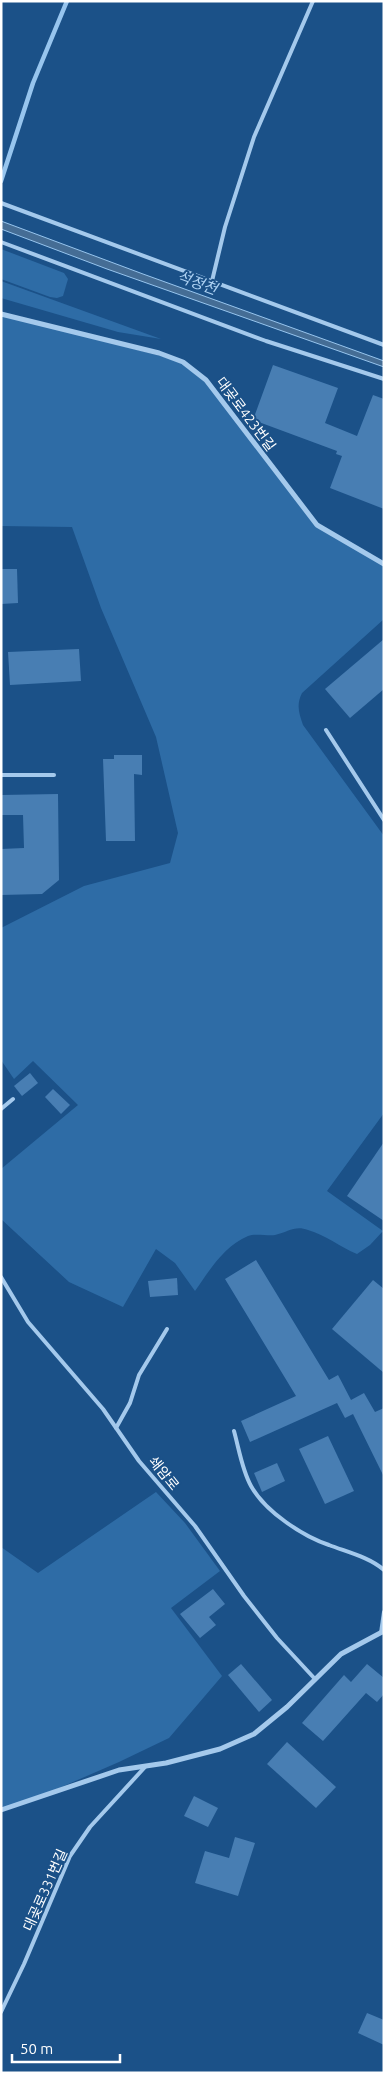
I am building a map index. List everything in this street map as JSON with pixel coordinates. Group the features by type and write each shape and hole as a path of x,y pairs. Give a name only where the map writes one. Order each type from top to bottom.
{"street":[{"name":"대곶로423번길","path":"1,314 159,353 183,362 206,380 317,525 384,564"},
{"path":"1,1810 119,1770 166,1763 220,1749 254,1734 287,1707 341,1654 382,1632"}],"lane":[{"path":"212,281 225,227 254,137 313,1"},
{"path":"1,202 384,345"},
{"path":"1,242 266,341 384,379"},
{"path":"326,730 384,820"},
{"path":"1,775 54,774"},
{"path":"1,1109 13,1099"},
{"name":"쇄암로","path":"1,1277 28,1322 103,1409 157,1482 195,1526 244,1596 277,1638 315,1679"},
{"path":"116,1428 130,1403 138,1375 168,1329"},
{"path":"234,1431 246,1474 257,1495 292,1528 309,1538 374,1562 384,1570"},
{"path":"382,1632 384,1612"},
{"name":"대곶로331번길","path":"1,2012 24,1964 70,1856 90,1827 146,1766"}],"shaded area":[{"path":"1,221 384,361 384,367 107,269 1,229"},
{"path":"1,249 64,273 68,279 63,296 57,298 50,297 1,279"},
{"path":"1,281 161,339 118,332 1,298"},
{"path":"1,314 183,362 206,380 317,525 384,564 384,619 302,693 299,705 299,713 303,725 384,836 384,1113 327,1191 383,1231 370,1245 357,1254 315,1232 303,1229 295,1229 275,1235 251,1235 239,1240 224,1253 195,1291 175,1263 156,1249 123,1307 69,1282 1,1219 1,1169 78,1105 33,1061 14,1079 1,1060 1,928 84,886 170,863 178,833 156,737 101,608 72,527 1,526"},
{"path":"156,1492 185,1523 220,1571 171,1608 222,1676 169,1738 27,1802 1,1810 1,1547 38,1573"}],"building":[{"path":"273,365 338,388 325,423 357,436 373,395 384,399 384,509 330,488 342,456 336,454 337,451 253,420"},
{"path":"1,569 17,569 18,603 1,604"},
{"path":"384,639 384,689 350,718 325,689"},
{"path":"79,649 81,681 10,685 8,652"},
{"path":"114,755 142,755 142,775 134,774 135,841 106,841 103,759 114,759"},
{"path":"58,794 59,880 42,894 1,895 1,849 24,848 23,815 1,815 1,795"},
{"path":"30,1073 38,1083 22,1096 14,1086"},
{"path":"53,1089 70,1105 61,1114 45,1097"},
{"path":"384,1142 384,1221 347,1196"},
{"path":"256,1260 329,1380 338,1375 351,1400 364,1393 375,1412 384,1408 384,1477 353,1414 345,1418 337,1403 250,1442 241,1421 296,1396 225,1279"},
{"path":"177,1278 178,1295 150,1297 148,1281"},
{"path":"373,1280 384,1289 384,1373 332,1329"},
{"path":"328,1436 354,1491 325,1504 299,1449"},
{"path":"277,1463 285,1481 262,1492 254,1473"},
{"path":"213,1589 225,1604 209,1617 216,1625 200,1638 180,1614"},
{"path":"241,1664 272,1700 259,1712 228,1675"},
{"path":"367,1664 384,1678 384,1694 377,1702 366,1693 323,1741 302,1723 344,1675 351,1682"},
{"path":"287,1742 336,1787 316,1808 267,1764"},
{"path":"194,1796 218,1808 208,1827 184,1816"},
{"path":"235,1837 255,1843 238,1896 195,1883 205,1851 229,1858"},
{"path":"367,2013 384,2020 384,2045 358,2033"}],"waterway":[{"path":"1,181 33,83 67,1"}],"water label":[{"name":"석정천","path":"197,283"}]}
